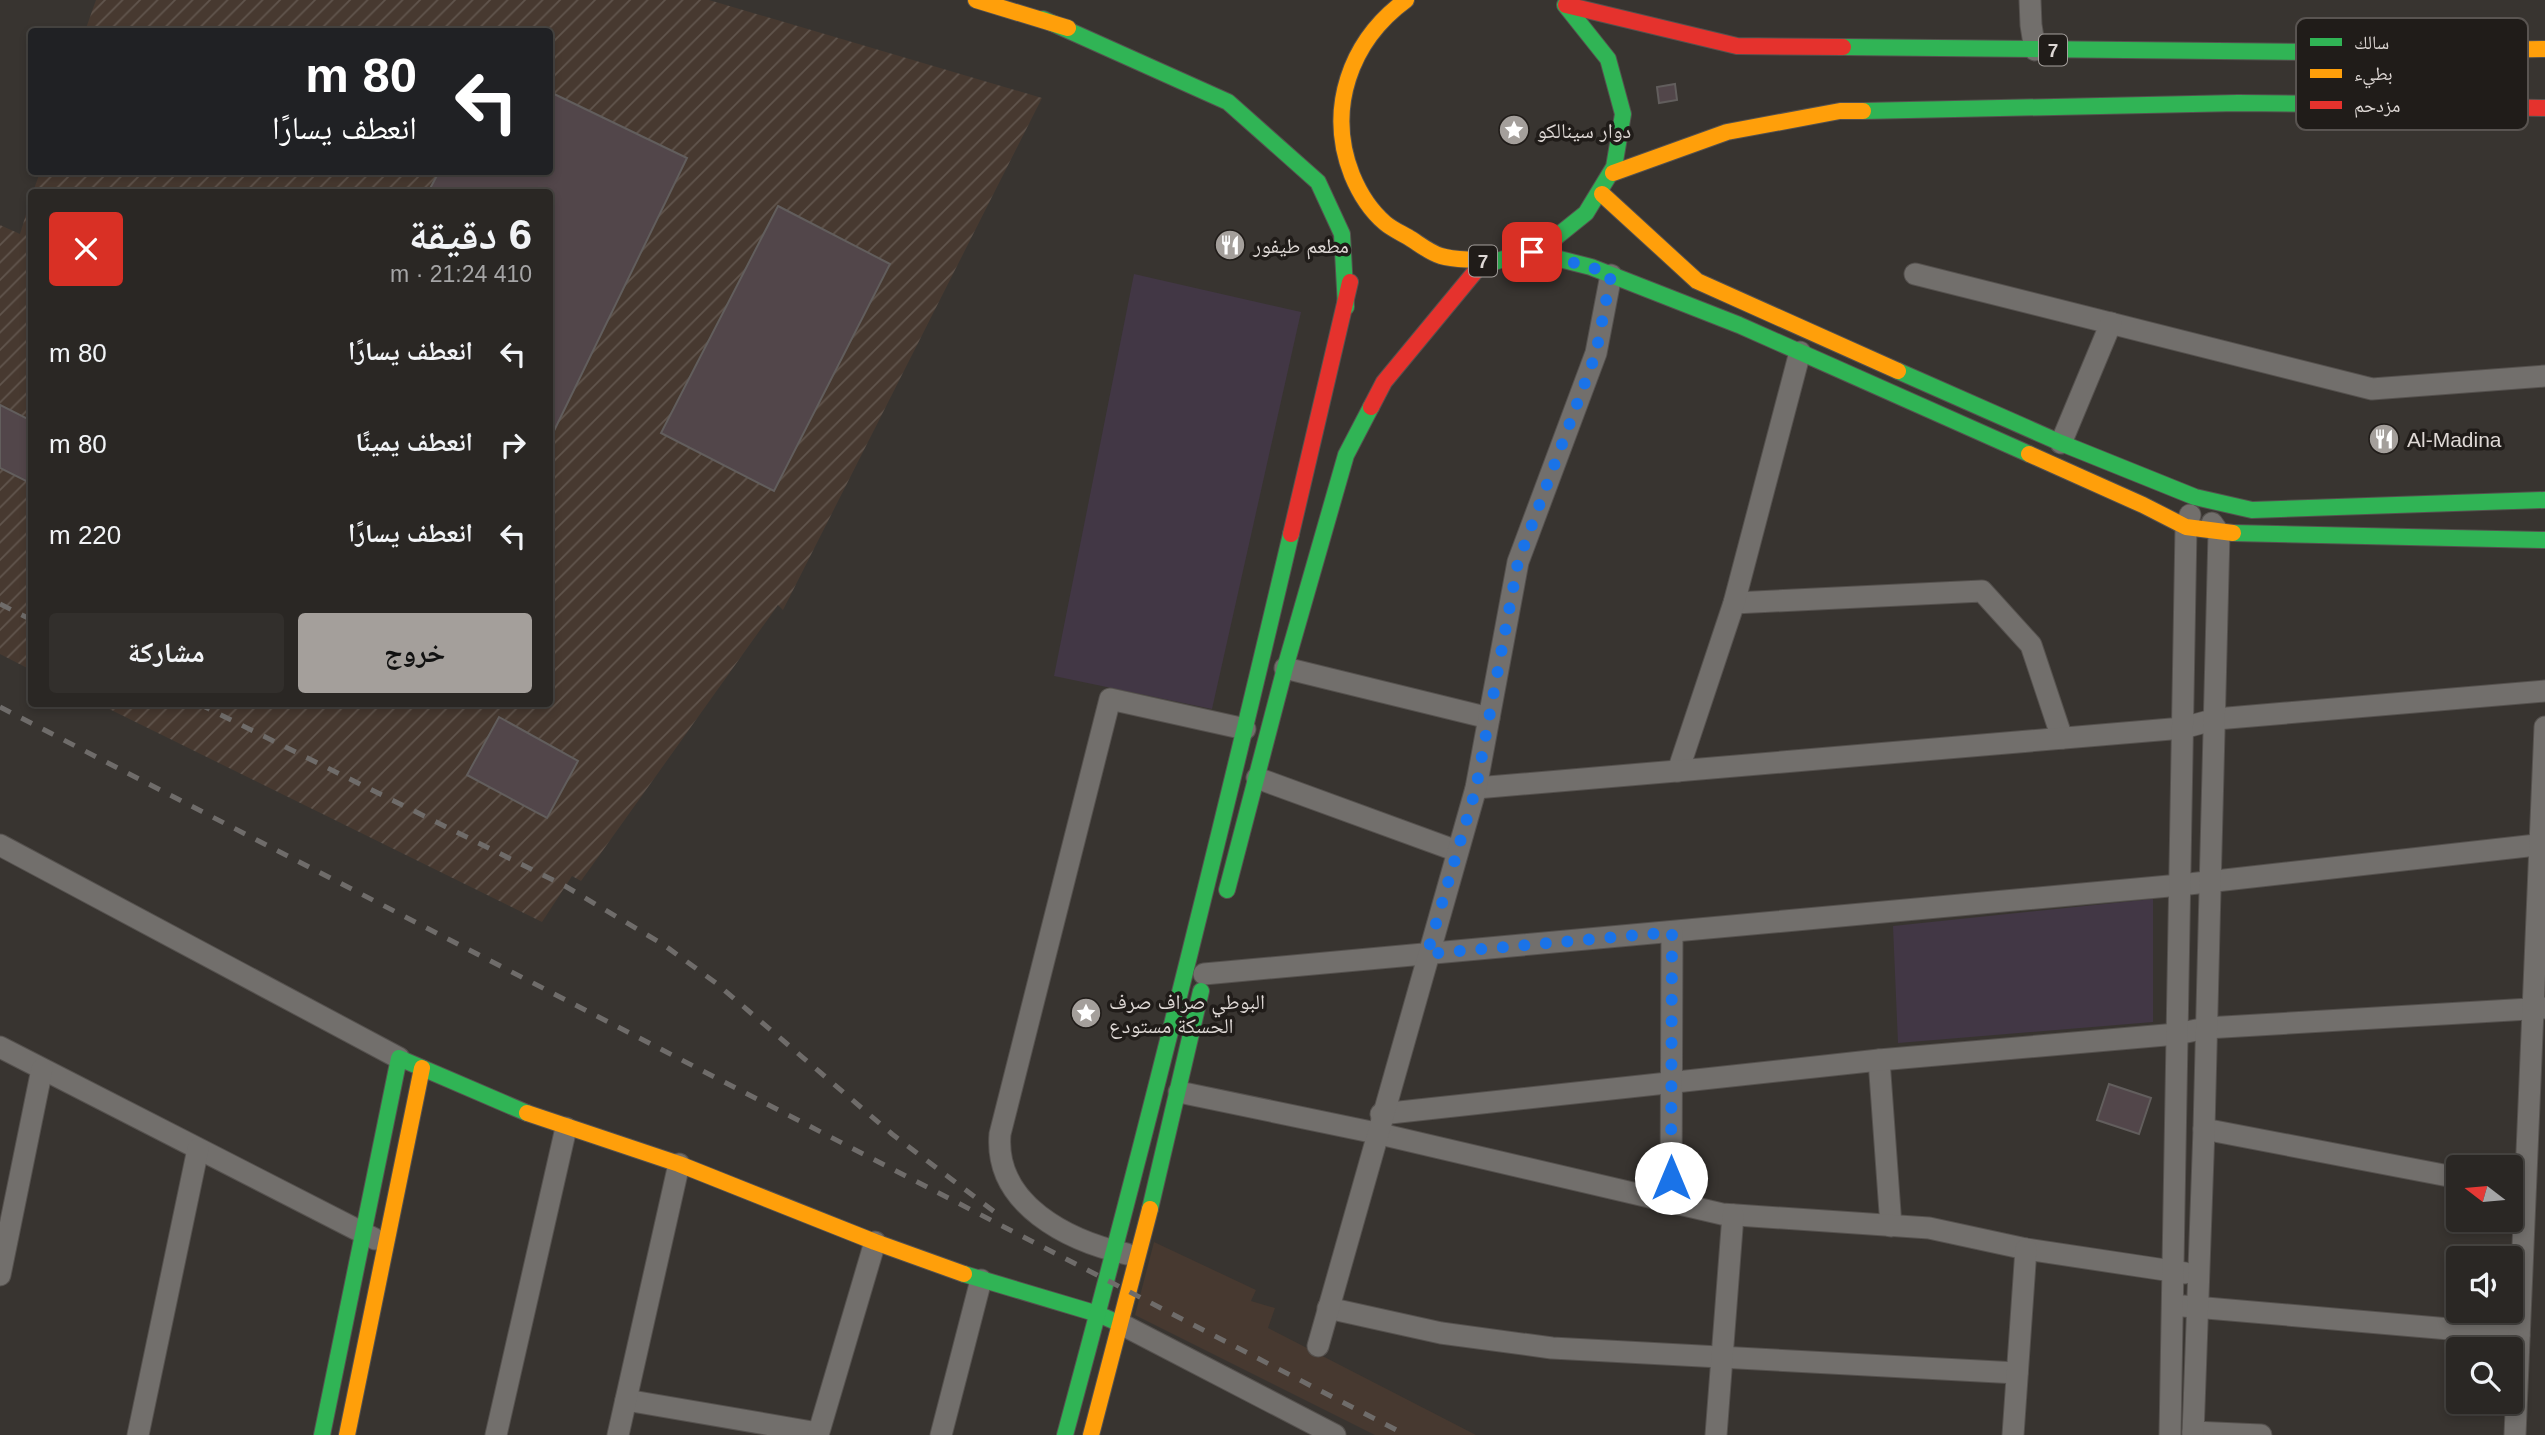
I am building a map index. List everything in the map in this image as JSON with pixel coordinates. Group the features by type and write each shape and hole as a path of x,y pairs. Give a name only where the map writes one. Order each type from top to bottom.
{"main road":[{"path":"976,0 1043,19 1225,84 1246,96"},
{"name":"7","path":"1381,1 1404,1"},
{"name":"7","path":"1404,1 1370,33 1358,51 1345,83 1340,116 1341,138 1354,181 1378,217 1415,245 1437,255 1484,261 1508,259 1532,252 1552,243 1571,229 1588,213 1602,194 1620,147 1623,121 1617,81 1602,44 1586,23 1561,2"},
{"name":"7","path":"1561,2 1737,46 2296,52"},
{"path":"1043,19 1228,102 1318,181 1342,234 1346,307"},
{"path":"1612,173 1727,132 1840,111 2296,104"},
{"name":"7","path":"1326,155 1354,181"},
{"path":"1602,194 1698,281 2061,443 2195,497 2252,510 2545,500"},
{"path":"1065,1435 1115,1251 1245,729 1346,307 1363,198"},
{"path":"1532,252 1591,267 1739,325 2143,505 2186,527 2218,534 2545,540"},
{"path":"1222,909 1285,668 1346,456 1384,382 1484,261"},
{"path":"1091,1435 1139,1257 1206,967"},
{"path":"322,1435 399,1058 501,1103 566,1128 679,1164 875,1242 981,1280 1098,1314 1121,1324"},
{"path":"347,1435 422,1068"}],"street":[{"path":"2030,0 2035,50"},
{"path":"1915,274 2372,389 2545,376"},
{"path":"1318,1346 1476,788 1518,562 1596,353 1611,275"},
{"path":"2061,443 2111,323"},
{"path":"1678,771 1734,603 1800,352"},
{"path":"2170,1435 2186,527 2195,497"},
{"path":"2195,497 2218,534 2216,719 2193,1433 2261,1435"},
{"path":"1734,603 1982,592 2031,645 2062,738"},
{"path":"1285,668 1489,718"},
{"path":"1476,788 2183,728 2216,719 2545,691"},
{"path":"1139,1257 1071,1237 1035,1211 1011,1185 1005,1173 1001,1160 1000,1134 1110,699 1245,729"},
{"path":"2524,1177 2536,1153 2545,727"},
{"path":"1256,778 1457,851"},
{"path":"1206,967 1427,954 1672,932 2180,885 2543,844"},
{"path":"0,845 399,1058"},
{"path":"1671,1202 1672,932"},
{"path":"1379,1124 1671,1083 1879,1060 2177,1034 2206,1028 2538,1008"},
{"path":"0,1047 386,1244"},
{"path":"1879,1060 1891,1226"},
{"path":"0,1275 43,1069"},
{"path":"1179,1092 1379,1124 1671,1202 1733,1215 1929,1228 2026,1250 2198,1274"},
{"path":"496,1435 566,1128"},
{"path":"2204,1129 2446,1176"},
{"path":"138,1435 198,1149"},
{"path":"618,1435 679,1164"},
{"path":"1716,1435 1733,1215"},
{"path":"2515,1435 2519,1335 2518,1232"},
{"path":"626,1400 818,1434 875,1242"},
{"path":"2013,1435 2026,1250"},
{"path":"942,1435 981,1280"},
{"path":"2172,1305 2519,1335"},
{"path":"1328,1308 1441,1333 1552,1348 2017,1373"},
{"path":"1121,1324 1335,1435"}],"shaded area":[{"path":"96,0 709,0 1042,98 783,610 778,605 581,881 572,876 542,922 105,707 553,707 553,189 34,189 39,175 553,175 553,28 86,28"},
{"path":"28,208 28,668 0,654 0,225 20,234"},
{"path":"1134,274 1301,312 1212,709 1054,676"},
{"path":"2153,899 2153,1022 1898,1043 1893,926"},
{"path":"1154,1242 1256,1290 1251,1301 1275,1308 1268,1328 1476,1435 1375,1435 1135,1315"}],"building":[{"path":"1675,84 1677,100 1659,103 1657,87"},
{"path":"553,93 687,158 553,433 553,189 430,189 437,175 553,175"},
{"path":"778,206 890,264 774,491 661,433"},
{"path":"0,405 28,419 28,482 0,468"},
{"path":"499,717 578,761 547,818 467,775"},
{"path":"2109,1084 2151,1098 2139,1134 2097,1120"}],"railway":[{"path":"0,604 28,618"},
{"path":"0,707 1406,1435"},
{"path":"205,707 565,886 664,945 716,983 892,1134 996,1213"}],"traffic: fast":[{"path":"1483,261 1494,262 1545,246 1586,213 1614,167 1623,114 1608,59 1565,5"},
{"path":"1043,19 1228,102 1318,182 1342,234 1346,307"},
{"path":"1843,47 2296,52"},
{"path":"1863,111 2296,104"},
{"path":"1532,252 1591,267 1739,325 2029,454"},
{"path":"1898,371 2061,443 2195,497 2252,510 2545,500"},
{"path":"1227,890 1285,668 1346,455 1371,407"},
{"path":"2233,533 2545,540"},
{"path":"1065,1435 1182,986 1291,534"},
{"path":"1150,1209 1201,991"},
{"path":"322,1435 399,1058 527,1113"},
{"path":"964,1274 1098,1314 1116,1322"}],"traffic: slow":[{"path":"976,0 1068,28"},
{"path":"1406,0 1370,35 1348,78 1343,101 1342,126 1352,175 1370,207 1394,229 1437,255 1483,261"},
{"path":"2528,49 2545,49"},
{"path":"1613,173 1727,132 1840,111 1863,111"},
{"path":"1602,194 1697,281 1898,371"},
{"path":"2029,454 2186,527 2233,533"},
{"path":"347,1435 422,1068"},
{"path":"527,1113 679,1164 875,1242 964,1274"},
{"path":"1091,1435 1150,1209"}],"traffic: jam":[{"path":"1566,5 1737,46 1843,47"},
{"path":"2528,108 2545,108"},
{"path":"1371,407 1384,382 1484,261"},
{"path":"1291,534 1350,282"}],"place":[{"name":"دوار سينالكو","path":"1514,130"},
{"name":"مطعم طيفور","path":"1230,245"},
{"name":"Al-Madina","path":"2384,439"},
{"name":"البوطي صراف صرف الحسكة مستودع","path":"1086,1013"}],"route":[{"path":"1532,252 1611,275 1596,353 1518,562 1476,788 1427,954 1672,932 1671,1178"}]}
